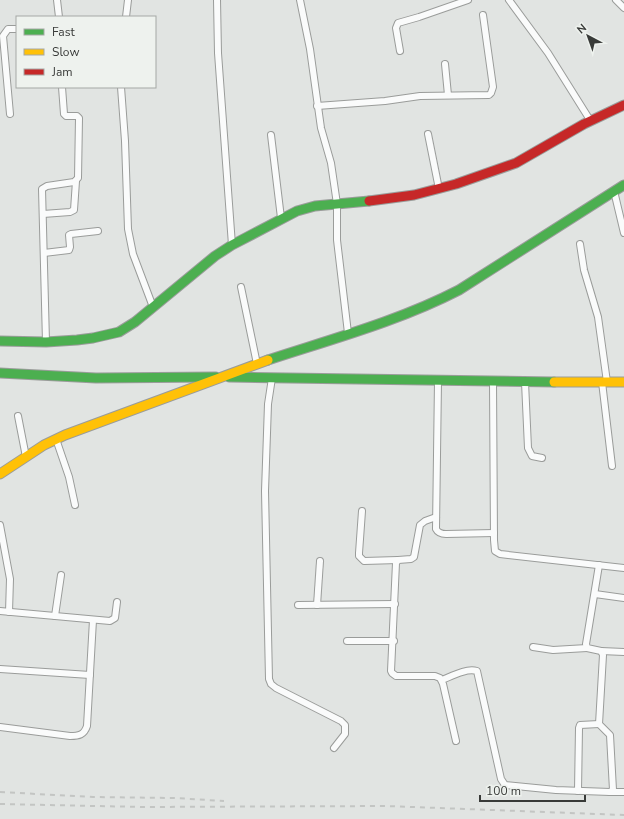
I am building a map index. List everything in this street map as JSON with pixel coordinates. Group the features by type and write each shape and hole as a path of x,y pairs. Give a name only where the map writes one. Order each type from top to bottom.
{"street":[{"path":"57,0 59,16"},
{"path":"126,16 128,0"},
{"path":"217,0 218,53 232,245"},
{"path":"300,0 310,49 322,136 331,163 338,204 338,240 348,334"},
{"path":"400,51 396,28 398,24 451,3 468,0"},
{"path":"509,0 548,53 590,120"},
{"path":"616,0 624,8"},
{"path":"317,106 385,101 420,96 489,95 492,91 483,15"},
{"path":"10,114 4,36 8,29 16,29"},
{"path":"445,64 448,95"},
{"path":"43,214 70,212 74,210 76,181 78,178 79,118 77,116 66,116 64,114 62,88"},
{"path":"121,88 125,141 128,229 133,254 153,307"},
{"path":"0,341 46,342 93,338 119,332 135,322 199,269 232,245 282,218 306,208 414,195 439,189 516,163 590,120 624,105"},
{"path":"428,134 439,189"},
{"path":"271,136 282,218"},
{"path":"46,342 42,191 44,187 76,181"},
{"path":"0,474 56,439 223,376 402,316 447,297 624,185"},
{"path":"614,191 624,233"},
{"path":"44,253 69,250 70,234 98,231"},
{"path":"580,244 584,270 598,317 612,466"},
{"path":"241,287 257,364"},
{"path":"0,373 96,378 223,376 493,382 624,382"},
{"path":"272,378 268,404 264,490 269,679 271,684 276,688 341,721 345,725 345,734 334,748"},
{"path":"438,381 437,532 440,534 494,533"},
{"path":"493,382 495,551 500,554 624,568"},
{"path":"525,382 528,448 532,456 542,458"},
{"path":"18,416 26,457"},
{"path":"56,439 69,476 75,505"},
{"path":"362,511 358,553 360,559 364,561 398,560 410,559 414,557 420,524 436,518"},
{"path":"0,525 10,579 9,612"},
{"path":"398,560 396,563 392,671 394,675 407,677 434,676 442,680 456,741"},
{"path":"317,605 320,561"},
{"path":"587,648 586,644 599,565"},
{"path":"55,616 61,575"},
{"path":"595,594 624,598"},
{"path":"0,611 112,621 115,618 117,602"},
{"path":"298,605 395,604"},
{"path":"0,727 70,736 81,735 85,732 87,726 93,620"},
{"path":"348,641 394,641"},
{"path":"533,647 553,650 587,648 601,652 624,652"},
{"path":"599,724 603,655 601,652"},
{"path":"0,669 90,676"},
{"path":"442,680 466,671 477,671 501,779 505,785 578,791 624,792"},
{"path":"578,791 579,728 580,725 583,724 599,724 610,735 613,781 613,790 610,792"}],"railway":[{"path":"0,792 93,797 175,798 224,801"},
{"path":"0,804 143,807 386,806 624,815"}],"traffic: fast":[{"path":"268,360 389,320 459,290 624,185"},
{"path":"0,341 46,342 77,340 119,332 135,322 215,256 232,245 297,211 315,206 369,201"},
{"path":"0,373 96,378 216,377"},
{"path":"229,377 554,382"}],"traffic: slow":[{"path":"0,474 44,445 65,435 268,360"},
{"path":"554,382 624,382"}],"traffic: jam":[{"path":"369,201 414,195 456,184 516,163 584,124 624,105"}]}
